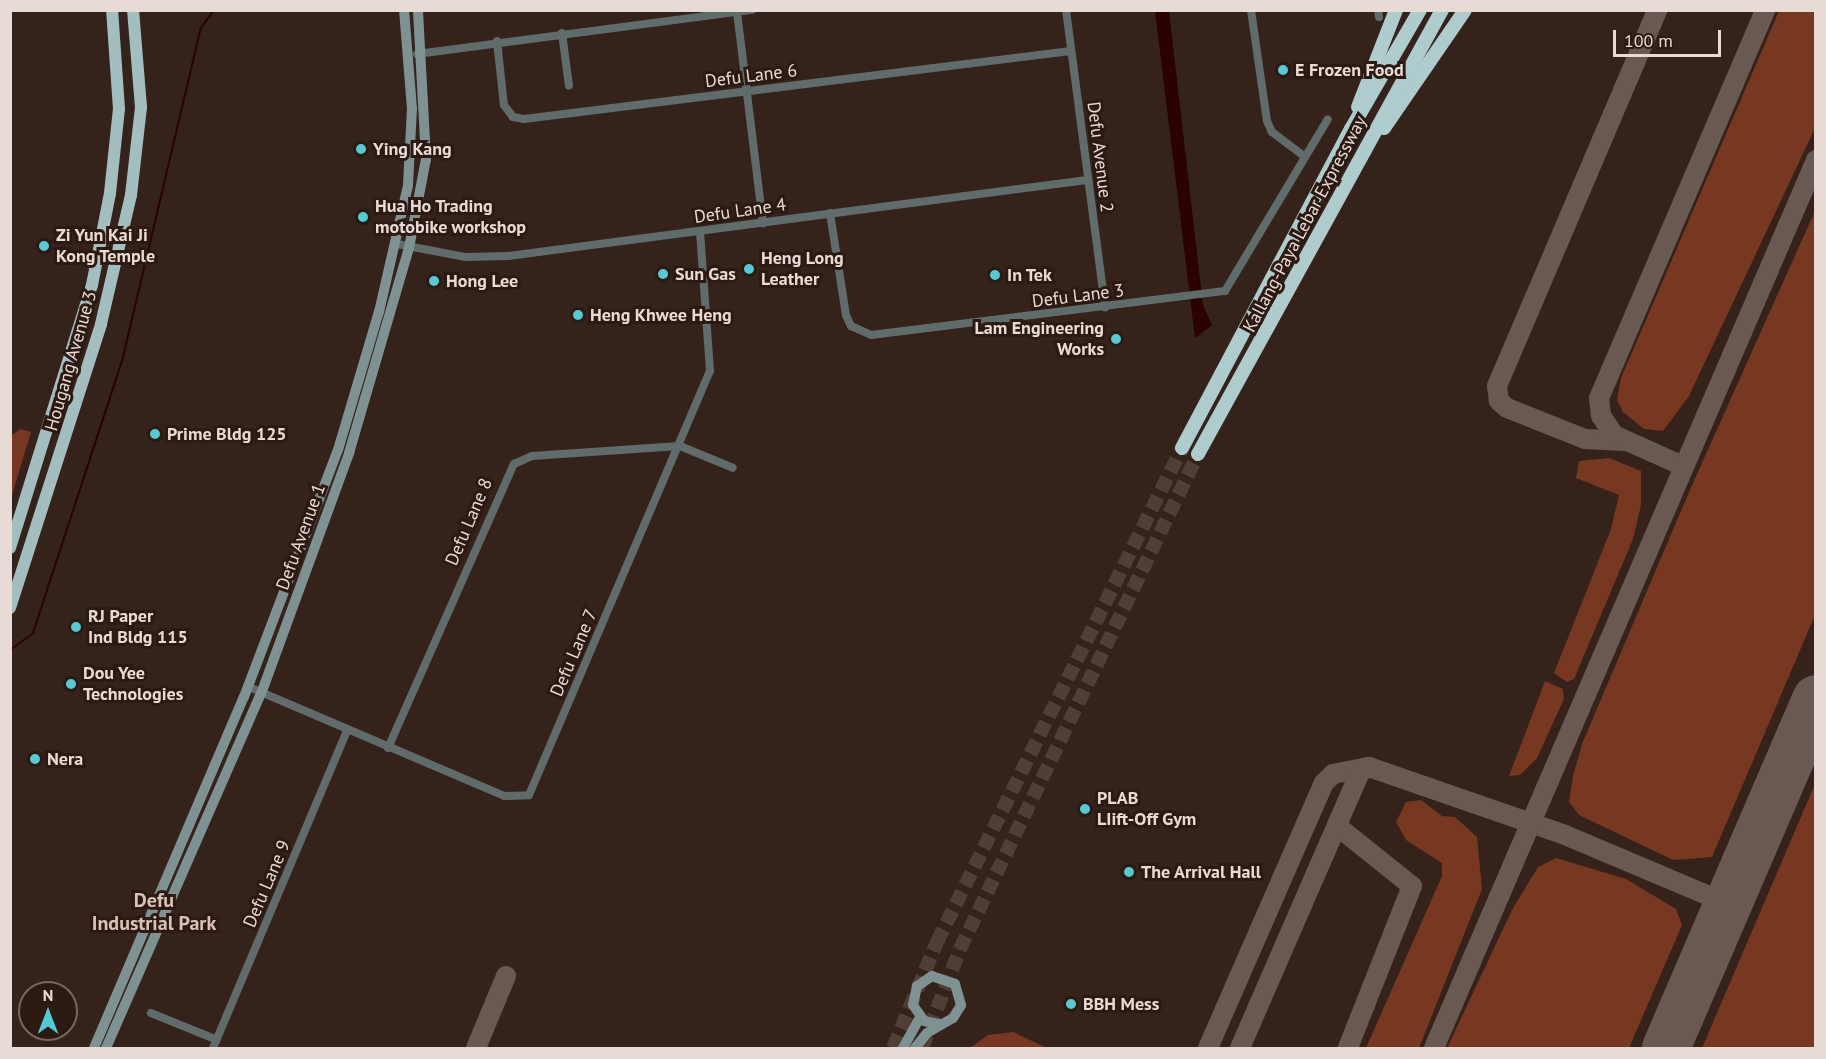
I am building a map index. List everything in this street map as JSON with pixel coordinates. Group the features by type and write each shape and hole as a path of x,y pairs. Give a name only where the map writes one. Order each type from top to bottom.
{"highway":[{"name":"Hougang Avenue 3","path":"10,548 92,285 118,109 112,10"},
{"name":"Hougang Avenue 3","path":"10,608 69,434 114,271 141,107 133,10"},
{"path":"1351,129 1396,10"},
{"name":"Kallang-Paya Lebar Expressway","path":"1182,448 1351,129 1420,10"},
{"name":"Kallang-Paya Lebar Expressway","path":"1198,454 1442,10"},
{"path":"1361,158 1466,10"},
{"path":"92,285 114,271"}],"main road":[{"name":"Defu Avenue 1","path":"94,1048 249,687 339,450 397,244 412,158 410,55 404,10"},
{"name":"Defu Avenue 1","path":"106,1048 261,694 349,453 410,248 426,159 423,53 418,10"},
{"path":"915,1048 940,1024 953,1018 961,1005 959,990 944,977 917,986 913,1005 920,1017 940,1024"},
{"path":"903,1048 920,1017"}],"street":[{"path":"410,55 497,41 752,10"},
{"name":"Defu Avenue 2","path":"1066,10 1105,307"},
{"path":"1251,10 1267,121 1272,132 1304,156"},
{"path":"738,12 763,223"},
{"path":"562,33 569,86"},
{"name":"Defu Lane 6","path":"497,41 504,105 513,117 747,92 1071,51"},
{"name":"Defu Lane 3","path":"830,213 846,315 862,333 1105,307 1225,291 1328,119"},
{"name":"Defu Lane 4","path":"397,244 410,248 508,256 1087,180"},
{"name":"Defu Lane 7","path":"249,687 347,731 514,799 529,795 680,446 712,363 700,232"},
{"path":"680,446 733,468"},
{"name":"Defu Lane 8","path":"388,748 507,471 532,456 680,446"},
{"name":"Defu Lane 9","path":"215,1044 347,731"},
{"path":"151,1013 215,1044"}],"shaded area":[{"path":"1155,11 1169,11 1203,305 1212,325 1195,338"},
{"path":"1779,11 1815,11 1815,128 1689,396 1663,431 1644,429 1623,412 1617,400 1621,378"},
{"path":"1815,211 1815,615 1712,857 1673,860 1579,815 1569,802 1573,776 1582,744 1689,492"},
{"path":"20,429 31,432 12,495 11,436"},
{"path":"1609,458 1641,471 1641,505 1633,539 1574,679 1567,682 1554,673 1611,529 1619,495 1576,478 1579,461"},
{"path":"1545,681 1563,689 1564,699 1537,758 1520,775 1509,776"},
{"path":"1815,784 1815,1048 1702,1048"},
{"path":"1421,800 1442,816 1455,817 1477,837 1482,889 1419,1048 1366,1048 1442,876 1442,863 1406,840 1396,822 1406,802"},
{"path":"1556,858 1626,879 1676,909 1682,925 1629,1048 1447,1048 1513,908 1538,867"},
{"path":"1013,1032 1047,1048 970,1048 988,1035"}],"waterway":[{"path":"10,650 33,633 123,357 201,28 214,10"}],"taxiway":[{"path":"1625,441 1585,439 1507,408 1499,401 1497,386 1657,10"},
{"path":"1683,466 1614,435 1601,416 1599,398 1765,10"},
{"path":"1434,1048 1816,160"},
{"path":"1208,1048 1324,783 1333,774 1369,767"},
{"path":"1240,1048 1360,772 1369,767 1565,835 1728,904"},
{"path":"1337,826 1412,886 1348,1048"},
{"path":"476,1048 506,976"}],"runway":[{"path":"1666,1048 1816,699"}],"tunnel":[{"path":"893,1048 937,942 1182,448"},
{"path":"922,1048 960,949 1198,454"}],"place":[{"name":"E Frozen Food","path":"1283,70"},
{"name":"Ying Kang","path":"361,149"},
{"name":"Hua Ho Trading motobike workshop","path":"363,217"},
{"name":"Zi Yun Kai Ji Kong Temple","path":"44,246"},
{"name":"Heng Long Leather","path":"749,269"},
{"name":"Sun Gas","path":"663,274"},
{"name":"In Tek","path":"995,275"},
{"name":"Hong Lee","path":"434,281"},
{"name":"Heng Khwee Heng","path":"578,315"},
{"name":"Lam Engineering Works","path":"1116,339"},
{"name":"Prime Bldg 125","path":"155,434"},
{"name":"RJ Paper Ind Bldg 115","path":"76,627"},
{"name":"Dou Yee Technologies","path":"71,684"},
{"name":"Nera","path":"35,759"},
{"name":"PLAB LIift-Off Gym","path":"1085,809"},
{"name":"The Arrival Hall","path":"1129,872"},
{"name":"BBH Mess","path":"1071,1004"}],"district":[{"name":"Defu Industrial Park","path":"154,912"}]}
